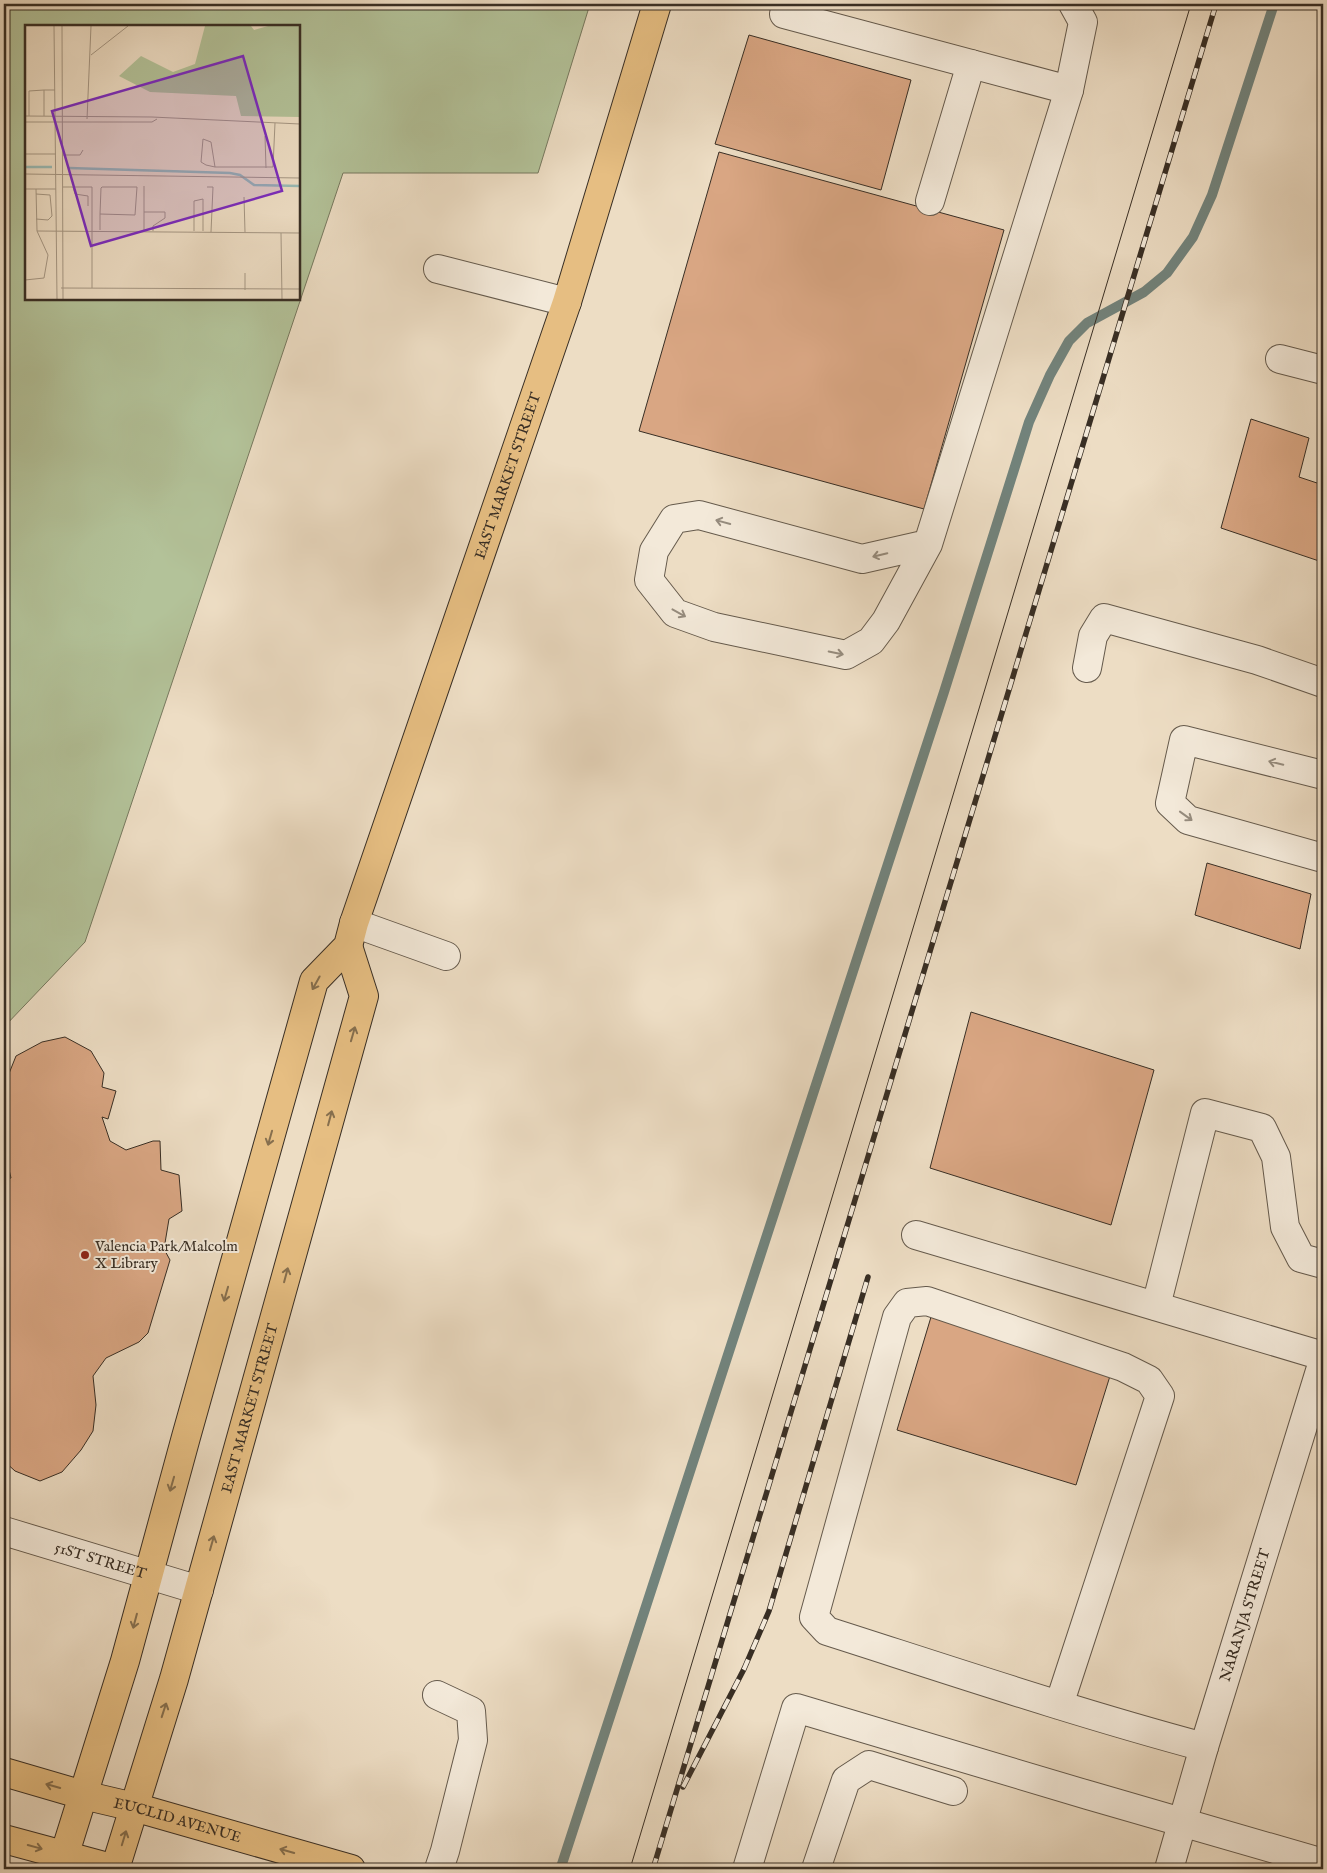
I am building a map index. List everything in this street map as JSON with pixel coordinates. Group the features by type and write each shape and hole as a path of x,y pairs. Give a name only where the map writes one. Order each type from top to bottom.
{"main road":[{"name":"EAST MARKET STREET","path":"83,1795 125,1661 147,1574 314,981 351,935 567,302 657,4"},
{"name":"EAST MARKET STREET","path":"115,1869 174,1679 364,996 351,935"},
{"name":"EUCLID AVENUE","path":"4,1772 351,1869"},
{"path":"62,1862 83,1795"},
{"path":"4,1839 62,1862 115,1869"}],"street":[{"path":"928,544 862,559 699,516 674,519 654,551 649,580 675,613 714,627 846,655 871,640 886,621 928,544 1069,90 1083,22 1073,4"},
{"path":"784,14 1069,90"},
{"path":"930,201 971,64"},
{"path":"438,269 567,302"},
{"path":"1280,359 1323,370"},
{"path":"1087,668 1093,636 1104,618 1257,660 1323,683"},
{"path":"1323,775 1184,740 1170,803 1188,820 1323,858"},
{"path":"351,935 446,956"},
{"path":"1156,1306 1205,1113 1262,1128 1276,1157 1285,1227 1301,1258 1323,1264"},
{"path":"916,1235 1323,1356"},
{"path":"1059,1705 1160,1396 1149,1380 1123,1367 927,1301 906,1303 897,1318 814,1618 827,1631 1059,1705 1129,1727 1204,1747"},
{"name":"NARANJA STREET","path":"1169,1869 1204,1747 1323,1361"},
{"name":"51ST STREET","path":"4,1531 199,1590"},
{"path":"437,1695 471,1711 472,1740 439,1869"},
{"path":"747,1869 796,1708 1323,1863"},
{"path":"816,1869 846,1780 869,1766 953,1791"}],"green space":[{"path":"4,4 590,4 538,173 343,173 85,942 4,1027"}],"building":[{"path":"749,35 911,80 881,190 715,144"},
{"path":"719,152 1004,230 924,509 639,431"},
{"path":"1251,419 1309,438 1299,477 1323,485 1322,562 1221,528"},
{"path":"1207,863 1311,894 1300,949 1195,915"},
{"path":"1323,936 1323,956 1319,954"},
{"path":"971,1012 1154,1070 1111,1225 930,1168"},
{"name":"Valencia Park/Malcolm X Library","path":"65,1037 91,1051 104,1073 102,1087 116,1091 108,1119 102,1117 110,1141 126,1150 153,1141 160,1141 161,1170 179,1175 182,1211 169,1219 164,1249 170,1260 148,1333 139,1342 106,1358 93,1376 96,1405 93,1431 81,1450 62,1472 40,1481 15,1471 4,1461 4,1179 11,1178 4,1148 4,1086 16,1056 42,1042"},
{"path":"931,1317 1110,1376 1076,1485 897,1430"}],"waterway":[{"path":"561,1867 944,692 1029,422 1050,375 1069,341 1087,323 1144,292 1167,273 1193,237 1212,195 1274,4"}],"tram line":[{"path":"630,1869 1191,4"}],"railway":[{"path":"653,1869 1216,4"},
{"path":"683,1787 744,1669 769,1611 868,1277"}],"place":[{"name":"Valencia Park/Malcolm X Library","path":"85,1255"}]}
